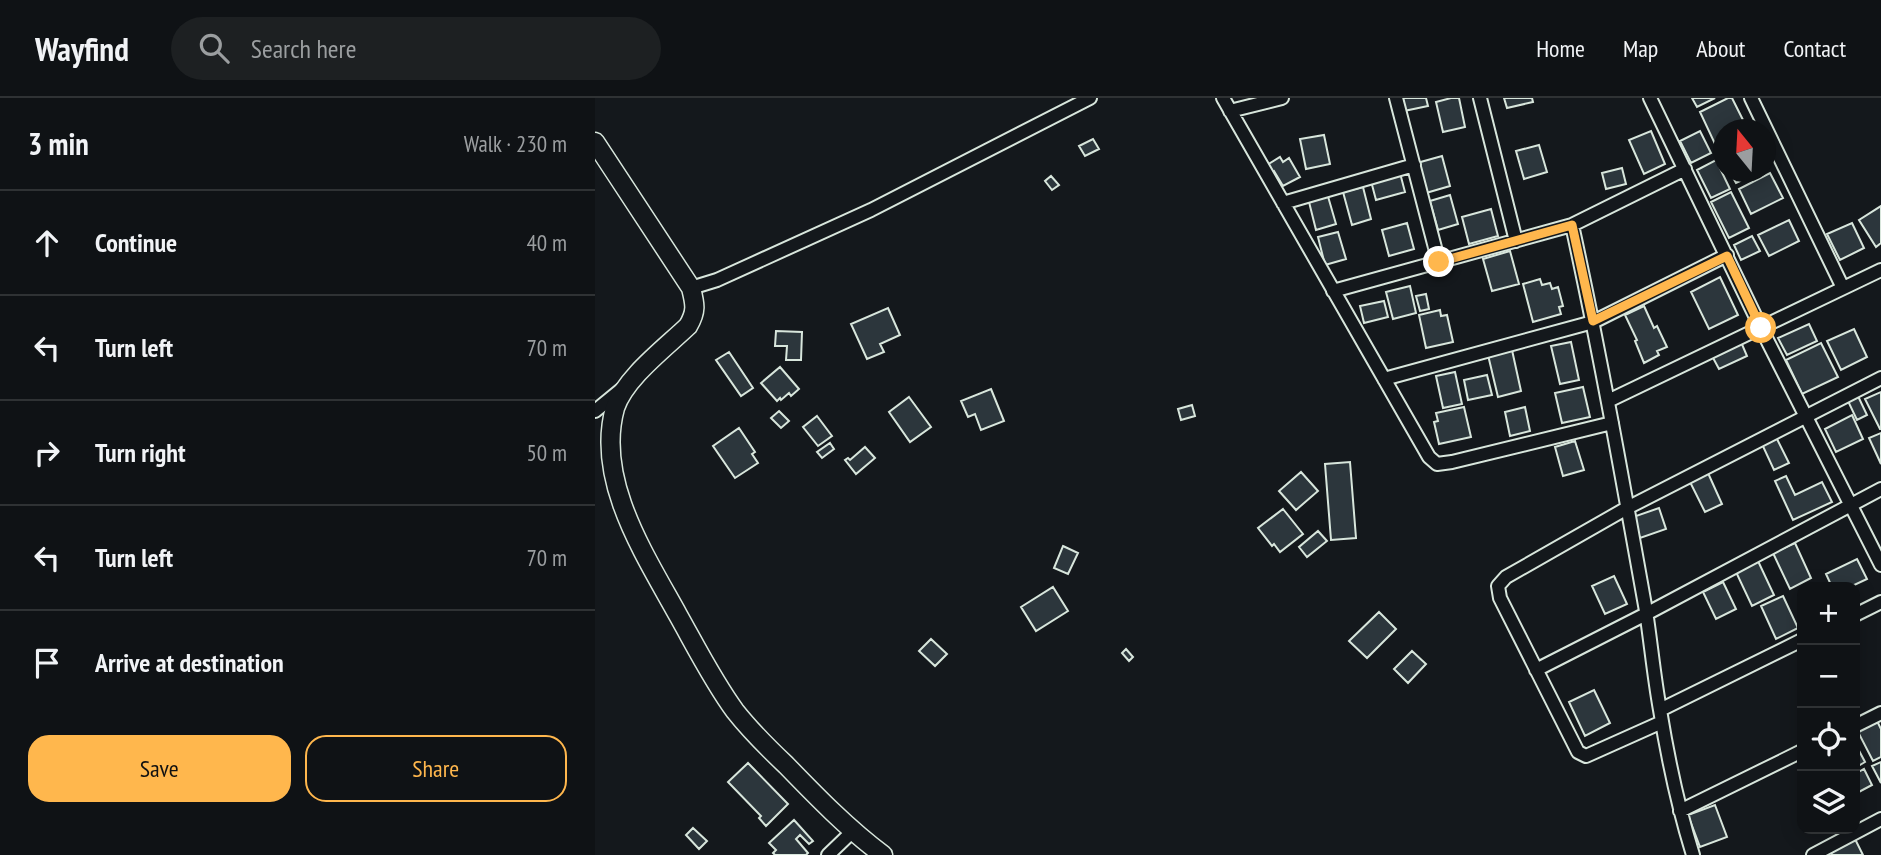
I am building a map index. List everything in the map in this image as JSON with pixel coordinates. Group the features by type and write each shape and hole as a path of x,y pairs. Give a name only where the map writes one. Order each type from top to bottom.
{"street":[{"path":"691,288 717,280 871,210 1090,98"},
{"path":"1223,98 1429,457 1437,464 1612,423"},
{"path":"1230,111 1282,98"},
{"path":"1397,98 1439,262"},
{"path":"1480,98 1516,241"},
{"path":"1650,98 1761,328 1881,565"},
{"path":"1751,98 1843,288"},
{"path":"595,142 691,288 695,302 695,315 688,326 595,411"},
{"path":"1283,203 1414,164"},
{"path":"1333,291 1572,225 1685,169"},
{"path":"1572,225 1612,423 1661,716 1680,811 1693,855"},
{"path":"1384,379 1593,321 1727,256"},
{"path":"1608,401 1881,270"},
{"path":"1797,643 1586,756 1578,752 1500,598 1498,586 1506,577 1627,508 1881,378"},
{"path":"625,386 615,409 610,465 618,498 635,538 718,687 737,713 808,788 883,855"},
{"path":"1536,670 1881,489"},
{"path":"1860,612 1881,602"},
{"path":"1860,724 1881,713"},
{"path":"1680,811 1797,753"},
{"path":"1813,855 1881,819"},
{"path":"828,855 854,830"}],"building":[{"path":"1401,98 1426,98 1428,106 1404,111"},
{"path":"1459,98 1465,127 1443,132 1436,102"},
{"path":"1504,98 1532,98 1533,102 1507,108"},
{"path":"1692,98 1715,98 1697,107"},
{"path":"1732,98 1742,119 1713,119 1713,140 1700,112"},
{"path":"1651,131 1665,164 1644,174 1629,140"},
{"path":"1700,131 1711,153 1691,163 1680,141"},
{"path":"1324,135 1330,164 1306,169 1300,139"},
{"path":"1093,139 1099,149 1085,156 1079,146"},
{"path":"1539,145 1547,172 1524,179 1516,151"},
{"path":"1442,156 1450,186 1426,193 1417,163"},
{"path":"1280,157 1283,162 1289,158 1300,177 1283,186 1267,165"},
{"path":"1713,162 1713,182 1727,182 1730,189 1711,198 1697,170"},
{"path":"1622,168 1626,184 1606,189 1602,173"},
{"path":"1400,173 1405,192 1376,200 1371,181"},
{"path":"1051,176 1059,185 1052,190 1045,181"},
{"path":"1753,182 1775,182 1783,198 1751,214 1739,189"},
{"path":"1363,187 1371,219 1352,225 1343,192"},
{"path":"1731,192 1749,228 1729,238 1711,202"},
{"path":"1327,193 1336,224 1316,230 1308,198"},
{"path":"1450,195 1458,224 1438,230 1430,201"},
{"path":"1881,206 1881,243 1876,247 1859,220"},
{"path":"1491,209 1498,236 1469,244 1462,217"},
{"path":"1789,220 1799,241 1769,256 1758,235"},
{"path":"1407,223 1414,249 1389,256 1382,230"},
{"path":"1852,223 1864,248 1840,260 1827,234"},
{"path":"1338,232 1346,259 1325,265 1318,237"},
{"path":"1752,236 1760,251 1741,260 1734,245"},
{"path":"1510,251 1519,284 1492,291 1483,259"},
{"path":"1720,277 1738,315 1709,329 1691,292"},
{"path":"1540,279 1542,285 1550,283 1552,289 1558,287 1563,306 1559,307 1561,314 1533,322 1523,284"},
{"path":"1410,286 1416,313 1393,319 1386,292"},
{"path":"1426,294 1429,309 1420,311 1416,296"},
{"path":"1384,301 1388,317 1364,323 1360,306"},
{"path":"1644,306 1667,347 1657,351 1659,355 1644,363 1625,315"},
{"path":"888,308 900,335 880,344 884,352 867,359 851,324"},
{"path":"1440,310 1441,316 1447,315 1453,342 1426,348 1419,315"},
{"path":"1809,324 1817,341 1787,355 1778,338"},
{"path":"1854,329 1867,357 1841,370 1827,341"},
{"path":"776,331 802,332 801,360 786,360 787,346 775,346"},
{"path":"1571,342 1579,380 1560,384 1551,346"},
{"path":"1741,342 1747,356 1719,369 1712,356"},
{"path":"1821,343 1838,377 1802,394 1786,360"},
{"path":"1512,350 1521,391 1498,397 1488,355"},
{"path":"729,352 753,388 741,396 716,360"},
{"path":"780,367 799,389 791,396 789,393 777,401 761,383"},
{"path":"1455,372 1462,404 1443,408 1436,376"},
{"path":"1487,375 1492,395 1468,400 1464,380"},
{"path":"1583,387 1590,417 1562,423 1555,393"},
{"path":"991,389 1004,421 981,430 975,414 968,417 961,401"},
{"path":"1881,392 1881,429 1880,429 1865,399"},
{"path":"1857,394 1867,415 1857,420 1847,399"},
{"path":"909,397 931,427 910,442 889,412"},
{"path":"1192,405 1195,416 1181,420 1178,409"},
{"path":"1464,407 1471,437 1439,444 1434,422 1438,421 1436,413"},
{"path":"1525,407 1530,431 1510,436 1505,412"},
{"path":"779,411 789,421 781,428 771,418"},
{"path":"1852,415 1863,439 1836,452 1825,429"},
{"path":"817,416 832,436 818,446 803,427"},
{"path":"739,428 755,452 752,454 758,463 735,478 713,446"},
{"path":"1881,433 1881,464 1869,438"},
{"path":"1775,435 1789,463 1774,470 1761,442"},
{"path":"1575,441 1584,470 1563,476 1555,447"},
{"path":"830,443 834,449 822,458 817,452"},
{"path":"865,447 875,458 856,474 845,460 850,460"},
{"path":"1350,462 1356,538 1331,540 1325,464"},
{"path":"1301,472 1318,491 1296,510 1279,491"},
{"path":"1708,473 1722,504 1705,512 1690,482"},
{"path":"1786,476 1795,495 1822,482 1832,502 1793,520 1775,481"},
{"path":"1659,508 1666,529 1640,538 1633,517"},
{"path":"1283,509 1303,534 1280,552 1258,528"},
{"path":"1318,531 1327,541 1307,557 1299,547"},
{"path":"1795,543 1811,578 1797,582 1797,585 1790,589 1773,553"},
{"path":"1063,546 1078,553 1068,574 1054,568"},
{"path":"1857,559 1867,579 1860,582 1830,582 1826,574"},
{"path":"1758,561 1774,595 1752,606 1736,572"},
{"path":"1614,576 1627,604 1605,614 1592,586"},
{"path":"1723,582 1736,609 1716,619 1703,592"},
{"path":"1053,587 1068,611 1036,631 1021,607"},
{"path":"1783,596 1797,628 1776,639 1761,606"},
{"path":"1379,612 1396,629 1367,658 1349,641"},
{"path":"931,639 947,654 935,666 919,651"},
{"path":"1126,649 1133,657 1129,661 1122,653"},
{"path":"1412,651 1426,664 1408,683 1394,669"},
{"path":"1594,690 1610,723 1585,736 1569,702"},
{"path":"1876,719 1881,729 1881,757 1873,761 1860,736 1860,726"},
{"path":"1860,752 1865,762 1860,765"},
{"path":"1881,762 1881,783 1872,766"},
{"path":"748,763 788,804 766,826 759,818 761,816 728,782"},
{"path":"1864,769 1872,785 1860,791 1860,771"},
{"path":"1715,805 1727,837 1700,847 1688,815"},
{"path":"794,820 813,841 809,844 800,835 796,839 808,853 775,855 773,853 776,850 769,843"},
{"path":"693,828 707,841 699,849 686,835"},
{"path":"1855,839 1863,855 1832,855 1830,851"}],"route":[{"path":"1439,262 1572,225 1593,321 1727,256 1761,328"}]}
